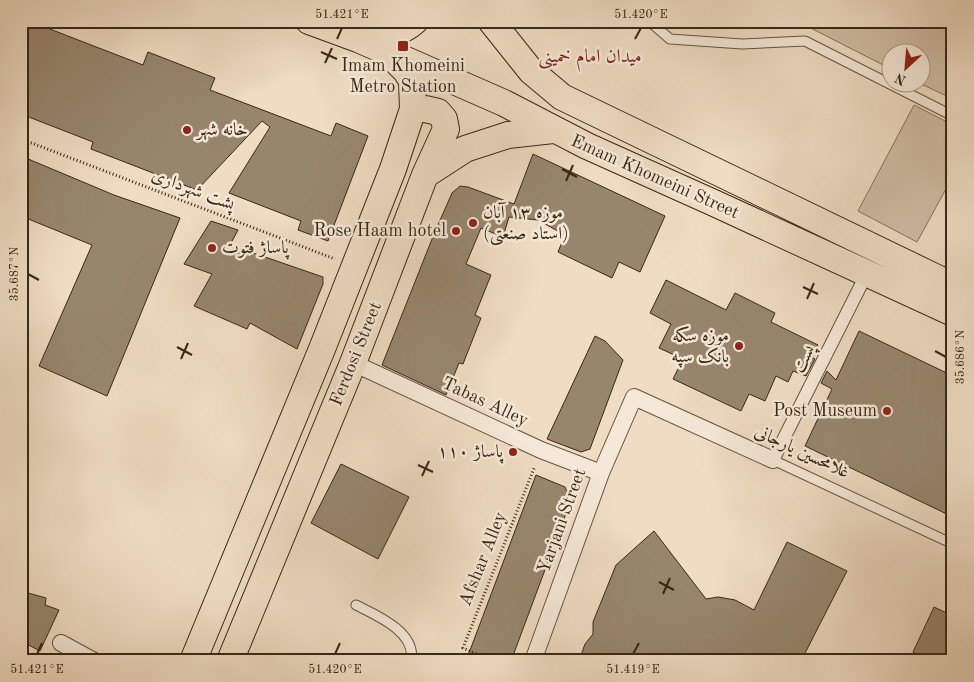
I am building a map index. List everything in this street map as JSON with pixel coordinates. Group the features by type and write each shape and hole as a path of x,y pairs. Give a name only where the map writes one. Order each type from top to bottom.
{"main road":[{"path":"309,21 358,39 376,38 407,28 415,21"},
{"name":"Emam Khomeini Street","path":"491,21 531,71 562,97 939,279 953,284"},
{"name":"Emam Khomeini Street","path":"358,39 504,104 553,130 953,313"},
{"name":"Ferdosi Street","path":"193,661 322,348 393,169 413,109 412,82 406,71 387,52"},
{"name":"Ferdosi Street","path":"230,661 353,363 425,174 446,129 444,119 438,112 413,109"},
{"path":"425,174 464,149 508,135 553,130"},
{"path":"322,348 353,363"}],"street":[{"name":"پست","path":"773,460 867,273"},
{"name":"Tabas Alley","path":"353,363 541,450 601,474"},
{"name":"Yarjani Street","path":"533,661 601,474 634,397 773,460"},
{"path":"61,643 94,661"}],"lane":[{"path":"649,21 670,39 742,44 806,41 953,116"},
{"name":"غلامحسین یارجانی","path":"773,460 953,544"},
{"path":"356,605 388,622 400,632 410,649 411,661"}],"path":[{"name":"پشت شهرداری","path":"21,138 354,267"},
{"name":"Afshar Alley","path":"492,661 463,648 541,450"}],"shaded area":[{"path":"797,21 953,21 953,99 932,89 932,42 882,42 882,64"},
{"path":"914,105 953,125 953,176 917,242 858,211"}],"building":[{"name":"خانه شهر","path":"21,21 29,21 143,65 148,52 215,78 210,90 331,136 336,123 368,136 328,241 298,230 301,221 229,193 270,127 262,121 197,190 91,149 93,142 21,114"},
{"path":"533,154 665,216 640,272 619,262 612,278 558,252 565,235 538,220 509,217 503,237 481,228 466,264 491,275 475,315 481,318 463,364 459,363 446,395 382,365 452,193 460,186 468,187 514,204"},
{"path":"21,156 114,195 180,218 107,396 39,366 92,245 21,216"},
{"path":"211,221 238,230 230,245 323,277 323,284 297,349 250,323 247,329 194,306 212,274 184,264"},
{"name":"موزه سکه بانک سپه","path":"666,280 726,310 735,293 775,313 771,322 818,345 812,357 815,359 806,376 793,371 788,382 776,376 765,401 749,394 741,411 673,379 683,359 659,348 671,324 650,313"},
{"name":"Post Museum","path":"859,331 953,376 953,517 805,446 832,389 821,383 827,371 836,380"},
{"path":"595,336 605,341 623,360 590,449 581,452 547,439"},
{"path":"341,464 409,497 378,559 311,523"},
{"path":"536,475 565,487 571,500 511,661 466,661"},
{"path":"654,531 706,599 718,597 735,600 754,610 787,542 847,571 801,661 579,661 585,644 593,634 593,622 616,565"},
{"path":"21,591 46,598 45,605 59,610 40,651 21,641"},
{"path":"934,607 953,616 953,661 933,661 913,652"}],"place":[{"name":"Imam Khomeini Metro Station","path":"403,46"},
{"name":"خانه شهر","path":"187,130"},
{"name":"موزه ۱۳ آبان (استاد صنعتی)","path":"473,223"},
{"name":"Rose Haam hotel","path":"456,231"},
{"name":"پاساژ فتوت","path":"212,248"},
{"name":"موزه سکه بانک سپه","path":"739,346"},
{"name":"Post Museum","path":"887,411"},
{"name":"پاساژ ۱۱۰","path":"513,452"}],"district":[{"name":"میدان امام خمینی","path":"590,57"}]}
